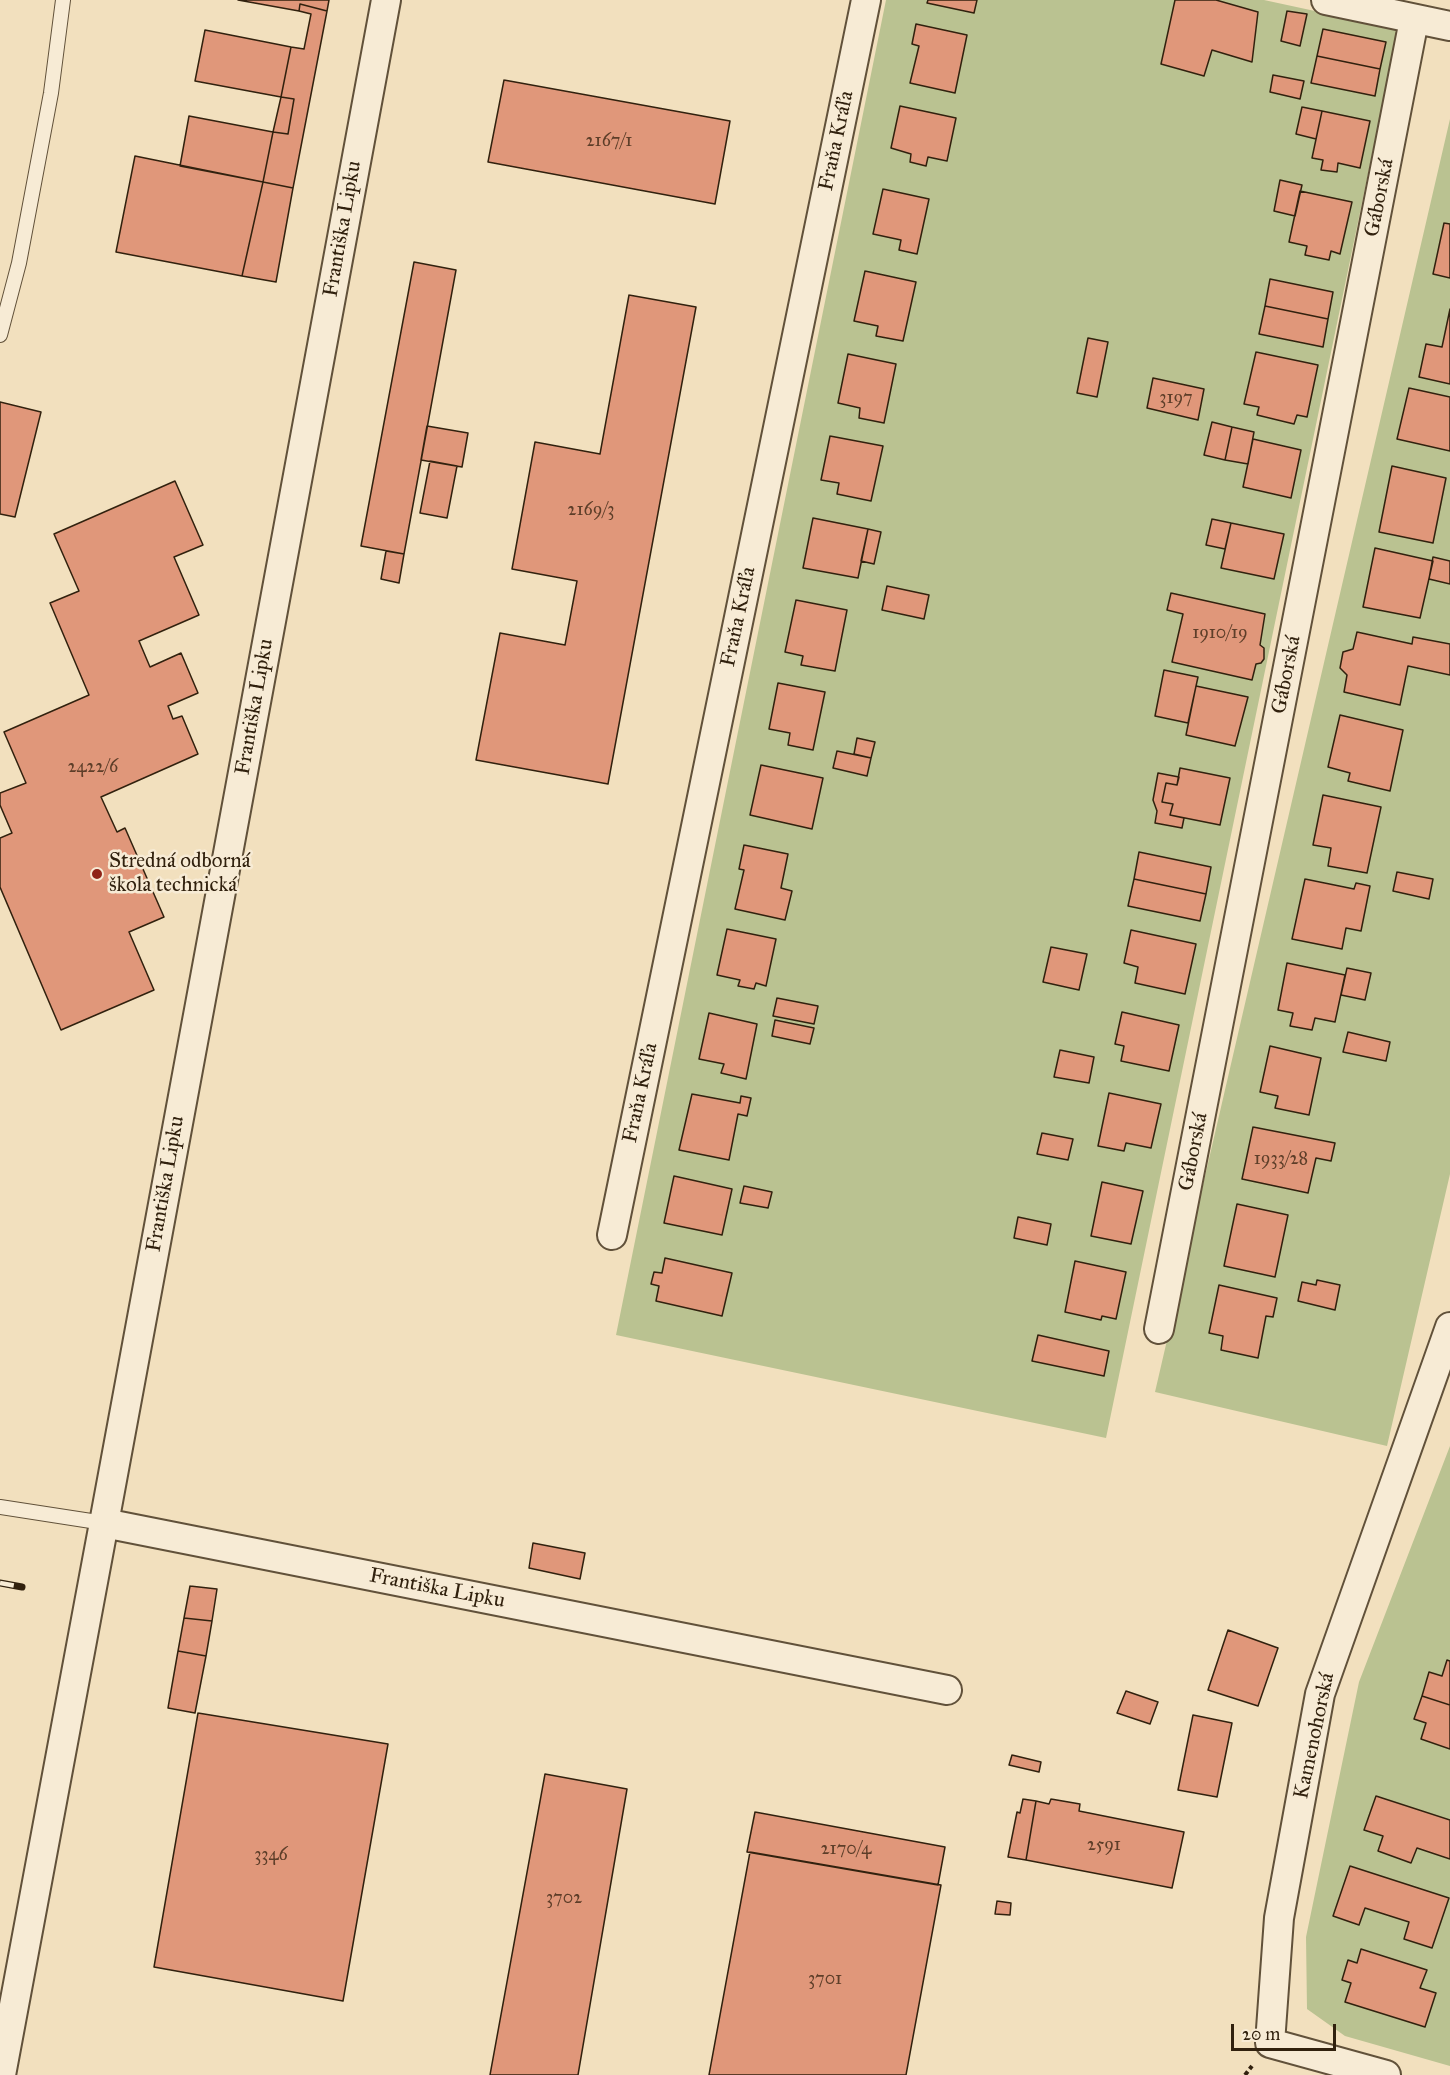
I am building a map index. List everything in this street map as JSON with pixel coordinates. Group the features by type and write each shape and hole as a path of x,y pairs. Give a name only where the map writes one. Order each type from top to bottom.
{"street":[{"name":"Františka Lipku","path":"386,0 104,1523 947,1690"},
{"name":"Fraňa Kráľa","path":"612,1234 866,0"},
{"path":"1326,0 1450,26"},
{"name":"Gáborská","path":"1159,1329 1414,20"},
{"name":"Kamenohorská","path":"1386,2075 1270,2043 1279,1918 1320,1694 1450,1327"},
{"path":"1,2075 104,1523"}],"lane":[{"path":"0,335 21,251 51,93 63,0"},
{"path":"0,1507 104,1523"}],"green space":[{"path":"886,0 1264,0 1398,29 1106,1438 616,1335"},
{"path":"1450,119 1450,1174 1387,1446 1155,1392"},
{"path":"1450,1446 1450,2066 1345,2036 1307,2009 1306,1937 1359,1682"}],"building":[{"path":"238,0 329,0 327,11 300,4 299,11"},
{"path":"928,0 977,0 974,13 927,3"},
{"path":"1175,0 1216,0 1258,12 1252,62 1212,50 1204,76 1161,64"},
{"path":"300,4 327,11 293,188 263,182 273,132 288,134 294,99 281,97 291,47 304,49 311,14 299,11"},
{"path":"1287,11 1307,14 1300,46 1281,41"},
{"path":"916,24 967,35 955,93 910,83 919,46 912,44"},
{"path":"1323,29 1386,42 1380,69 1317,56"},
{"path":"205,30 291,47 281,97 195,81"},
{"path":"1317,56 1380,69 1375,96 1311,83"},
{"path":"1273,75 1304,81 1300,99 1270,92"},
{"path":"504,80 730,121 715,204 488,162"},
{"path":"281,97 294,99 288,134 273,132"},
{"path":"900,106 956,118 947,161 928,157 926,166 910,162 911,154 891,148"},
{"path":"1302,107 1322,111 1316,139 1296,134"},
{"path":"1322,111 1370,121 1360,168 1338,163 1337,172 1321,170 1323,160 1312,158"},
{"path":"189,116 273,132 263,182 180,166"},
{"path":"135,156 263,182 242,276 116,252"},
{"path":"1280,180 1302,185 1295,216 1274,211"},
{"path":"263,182 293,188 276,282 242,276"},
{"path":"883,189 929,199 917,254 899,250 901,240 873,234"},
{"path":"1300,191 1352,202 1340,254 1331,251 1329,260 1305,255 1307,246 1289,242"},
{"path":"1444,223 1450,224 1450,278 1433,274"},
{"path":"414,262 456,270 404,554 361,546"},
{"path":"865,271 916,282 903,341 876,336 878,326 854,321"},
{"path":"1270,279 1333,292 1328,319 1265,306"},
{"path":"629,295 696,307 608,784 476,760 500,633 565,645 577,581 512,569 535,442 600,454"},
{"path":"1265,306 1328,319 1323,347 1259,334"},
{"path":"1450,309 1450,384 1419,377 1426,344 1442,347"},
{"path":"1088,338 1108,342 1097,397 1077,393"},
{"path":"1256,352 1318,365 1307,417 1297,415 1294,424 1257,415 1259,407 1244,404"},
{"path":"848,354 896,364 884,423 859,418 860,408 838,403"},
{"path":"1153,378 1204,389 1198,420 1147,408"},
{"path":"1409,388 1450,397 1450,451 1397,439"},
{"path":"0,402 41,412 15,517 0,514"},
{"path":"1212,422 1232,427 1225,460 1204,455"},
{"path":"427,426 468,433 462,467 421,460"},
{"path":"1232,427 1254,432 1248,464 1225,460"},
{"path":"830,436 883,446 871,501 837,494 839,483 821,480"},
{"path":"1253,439 1301,450 1291,498 1243,487"},
{"path":"430,461 457,466 447,518 420,513"},
{"path":"1392,466 1446,478 1433,543 1379,532"},
{"path":"175,481 203,545 174,557 199,615 139,641 150,667 181,653 198,693 168,706 173,719 182,716 198,754 101,797 117,832 125,828 164,917 129,932 154,990 61,1030 0,887 0,838 12,833 0,805 0,793 26,783 4,732 89,695 50,603 79,591 54,534"},
{"path":"813,518 868,529 858,578 803,568"},
{"path":"1212,519 1231,523 1225,549 1206,545"},
{"path":"1231,523 1284,534 1274,579 1221,568"},
{"path":"868,529 881,532 874,564 861,561"},
{"path":"1375,548 1433,561 1420,618 1363,607"},
{"path":"386,551 404,554 399,583 381,579"},
{"path":"1433,557 1450,561 1450,584 1429,579"},
{"path":"887,586 929,595 924,619 882,610"},
{"path":"1171,593 1265,614 1260,645 1264,648 1264,659 1261,663 1256,664 1252,680 1172,662 1183,614 1167,610"},
{"path":"796,600 847,610 835,671 801,665 803,656 785,652"},
{"path":"1357,632 1412,644 1413,637 1450,644 1450,675 1408,666 1400,705 1344,692 1347,675 1340,668 1343,652 1353,649"},
{"path":"1164,670 1198,677 1188,723 1155,716"},
{"path":"778,683 825,692 813,750 788,745 790,733 769,729"},
{"path":"1196,686 1248,697 1235,746 1186,735"},
{"path":"1340,715 1403,730 1390,791 1348,781 1350,773 1328,767"},
{"path":"857,738 875,742 871,758 854,754"},
{"path":"837,751 871,758 867,776 833,768"},
{"path":"761,765 823,778 812,829 750,815"},
{"path":"1180,768 1230,778 1220,825 1170,815 1173,804 1162,802 1166,783 1177,785"},
{"path":"1158,773 1179,777 1177,785 1166,783 1162,802 1173,804 1170,815 1184,818 1182,828 1155,823 1157,811 1153,800"},
{"path":"1323,795 1381,807 1367,873 1328,866 1331,848 1313,845"},
{"path":"744,845 788,854 781,888 792,891 785,920 735,909 744,870 739,869"},
{"path":"1139,852 1211,867 1206,894 1134,879"},
{"path":"1397,872 1433,879 1429,899 1393,891"},
{"path":"1134,879 1206,894 1200,921 1128,906"},
{"path":"1305,879 1354,889 1356,883 1370,886 1361,931 1346,928 1342,949 1292,939"},
{"path":"727,929 776,939 766,986 756,983 754,989 738,986 740,980 717,975"},
{"path":"1131,930 1196,944 1185,994 1135,983 1138,967 1124,963"},
{"path":"1051,947 1087,954 1079,990 1043,982"},
{"path":"1287,963 1345,975 1335,1022 1315,1018 1312,1030 1290,1026 1293,1013 1278,1010"},
{"path":"1347,968 1371,973 1365,1000 1341,995"},
{"path":"777,998 818,1006 814,1024 773,1016"},
{"path":"1122,1012 1179,1025 1169,1071 1121,1061 1124,1046 1115,1044"},
{"path":"709,1013 757,1024 746,1079 721,1073 724,1064 699,1059"},
{"path":"775,1020 814,1028 810,1044 772,1036"},
{"path":"1348,1032 1390,1042 1386,1061 1343,1052"},
{"path":"1270,1046 1321,1058 1309,1115 1275,1108 1278,1096 1260,1092"},
{"path":"1060,1050 1094,1057 1089,1083 1054,1077"},
{"path":"1109,1093 1161,1104 1151,1148 1126,1143 1124,1151 1098,1146"},
{"path":"692,1094 740,1103 741,1096 751,1098 747,1116 738,1114 729,1160 679,1150"},
{"path":"1253,1127 1335,1143 1331,1161 1316,1158 1308,1193 1242,1179"},
{"path":"1042,1133 1073,1139 1068,1160 1037,1154"},
{"path":"674,1176 732,1189 722,1235 664,1223"},
{"path":"1102,1182 1143,1191 1131,1244 1091,1236"},
{"path":"744,1186 772,1192 768,1208 740,1203"},
{"path":"1237,1204 1288,1215 1275,1277 1224,1266"},
{"path":"1018,1217 1051,1224 1047,1245 1014,1238"},
{"path":"665,1258 732,1273 722,1316 656,1301 659,1286 651,1284 654,1272 662,1273"},
{"path":"1075,1261 1126,1272 1116,1319 1102,1316 1101,1320 1065,1312"},
{"path":"1317,1280 1340,1285 1335,1310 1298,1301 1302,1282 1316,1285"},
{"path":"1219,1285 1277,1298 1273,1317 1266,1316 1258,1358 1221,1350 1223,1336 1209,1333"},
{"path":"1038,1335 1109,1351 1104,1376 1032,1361"},
{"path":"533,1543 585,1553 580,1579 529,1568"},
{"path":"190,1586 217,1589 212,1621 184,1618"},
{"path":"184,1618 212,1621 206,1656 178,1651"},
{"path":"1228,1630 1278,1648 1258,1706 1208,1690"},
{"path":"178,1651 206,1656 195,1713 168,1708"},
{"path":"1447,1660 1450,1661 1450,1705 1422,1696 1429,1672 1442,1676"},
{"path":"1126,1691 1158,1702 1150,1724 1117,1713"},
{"path":"1422,1696 1450,1705 1450,1749 1421,1739 1426,1723 1414,1719"},
{"path":"198,1713 388,1744 343,2001 154,1967"},
{"path":"1193,1715 1232,1723 1217,1797 1178,1790"},
{"path":"1012,1755 1041,1762 1039,1772 1009,1765"},
{"path":"545,1774 627,1789 578,2075 490,2075"},
{"path":"1376,1796 1450,1820 1450,1859 1417,1848 1411,1863 1378,1851 1383,1836 1364,1830"},
{"path":"1023,1799 1036,1801 1026,1860 1008,1857 1017,1812 1020,1813"},
{"path":"1051,1799 1080,1804 1079,1811 1184,1832 1172,1888 1026,1860 1036,1801 1049,1804"},
{"path":"755,1812 945,1847 938,1885 747,1852"},
{"path":"750,1852 941,1885 906,2075 709,2075"},
{"path":"1350,1866 1449,1898 1432,1948 1404,1939 1409,1922 1365,1908 1359,1925 1333,1916"},
{"path":"997,1901 1011,1903 1010,1915 995,1914"},
{"path":"1361,1949 1427,1970 1420,1988 1436,1993 1425,2027 1345,2002 1351,1983 1342,1980 1348,1960 1357,1963"}],"railway":[{"path":"0,1583 22,1587"}],"place":[{"name":"Stredná odborná škola technická","path":"97,874"}]}
